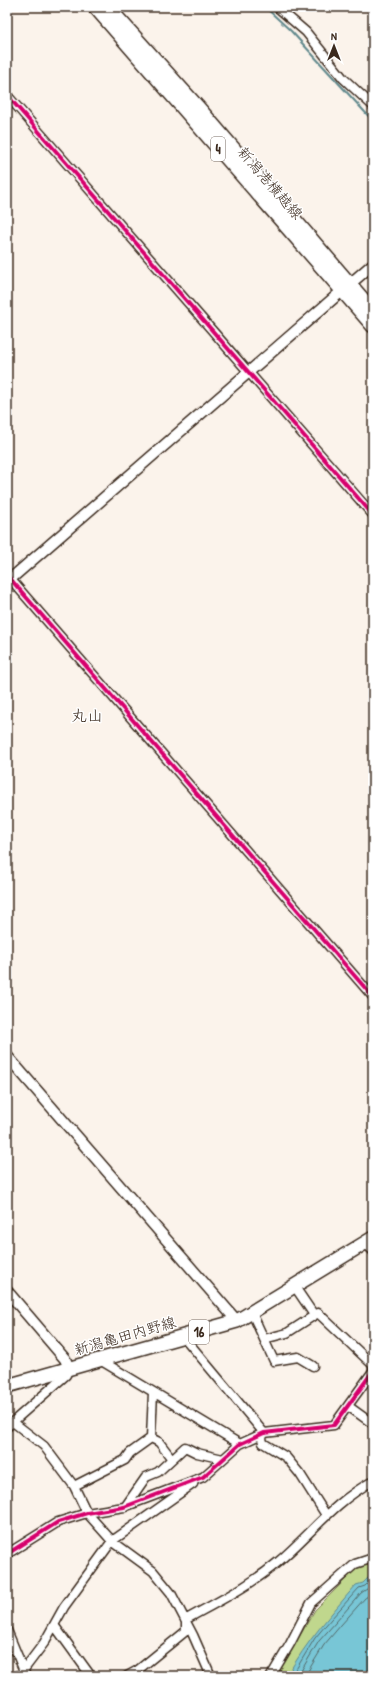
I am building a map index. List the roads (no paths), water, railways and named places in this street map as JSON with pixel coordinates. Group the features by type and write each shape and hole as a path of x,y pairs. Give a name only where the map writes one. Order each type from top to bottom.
{"main road":[{"name":"新潟港横越線","path":"95,7 346,287 373,311"},
{"name":"新潟港横越線","path":"108,7 197,106 346,287 373,326"},
{"name":"新潟亀田内野線","path":"7,1386 237,1321 370,1244"}],"street":[{"path":"277,7 306,32 343,78 373,106"},
{"path":"7,95 373,515"},
{"path":"373,264 8,579 373,997"},
{"path":"7,1056 237,1321"},
{"path":"295,1287 314,1315"},
{"path":"7,1291 65,1359 69,1368 66,1375 10,1425 44,1446 74,1486 87,1513 112,1541 153,1571 171,1593 211,1676"},
{"path":"252,1313 274,1362 298,1357 313,1366"},
{"path":"264,1339 287,1333 318,1313 373,1365"},
{"path":"183,1336 264,1433"},
{"path":"100,1360 240,1444"},
{"path":"23,1674 44,1643 64,1607 112,1541 203,1477 240,1444 264,1433 334,1425 373,1371"},
{"path":"151,1438 153,1392"},
{"path":"348,1406 373,1424"},
{"path":"264,1433 262,1438 263,1443 286,1457 300,1474 326,1515"},
{"path":"151,1438 159,1442 172,1459"},
{"path":"74,1486 125,1460 130,1453 151,1438"},
{"path":"124,1507 146,1477 158,1472 185,1447 197,1453 223,1459"},
{"path":"7,1554 58,1522 87,1513 124,1507 203,1477"},
{"path":"185,1620 242,1589 278,1563 343,1500 373,1480"},
{"path":"271,1676 290,1644 311,1603 355,1564 373,1558"},
{"path":"127,1676 138,1670 186,1631 185,1620"},
{"path":"54,1625 91,1676"},
{"path":"7,1630 23,1674"}],"water":[{"path":"373,1573 373,1676 287,1676 302,1652 328,1618 356,1585 363,1583"}],"waterway":[{"path":"265,7 291,31 373,121"}],"district":[{"name":"丸山","path":"87,715"}]}
